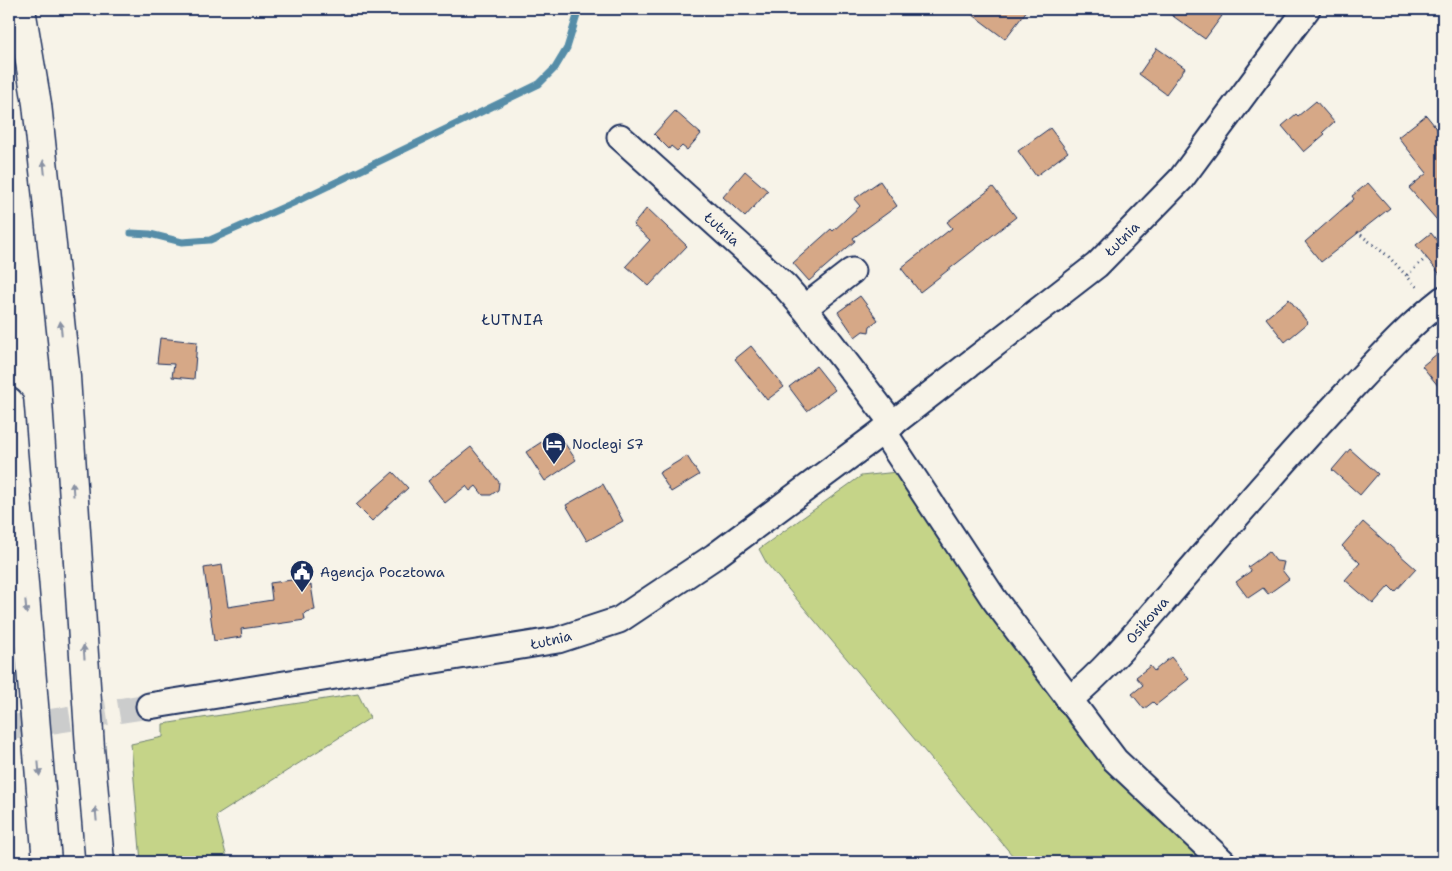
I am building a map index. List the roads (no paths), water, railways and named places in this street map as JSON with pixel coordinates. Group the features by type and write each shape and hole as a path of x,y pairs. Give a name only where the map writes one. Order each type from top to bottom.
{"highway":[{"path":"21,9 37,104 66,377 89,728 100,862"},
{"path":"9,402 47,862"}],"street":[{"name":"Łutnia","path":"149,706 558,640 619,620 715,556 888,428 1097,265 1181,179 1307,9"},
{"name":"Łutnia","path":"620,137 785,286 804,308 888,428"},
{"path":"804,308 852,271"},
{"name":"Osikowa","path":"1069,700 1091,682 1122,648 1243,507 1386,351 1422,316 1439,303"},
{"path":"888,428 994,599 1115,760 1223,862"}],"waterway":[{"path":"131,233 150,234 182,242 210,240 293,203 539,84 555,68 567,48 579,9"}],"tunnel":[{"path":"9,728 149,706"}],"place":[{"name":"Noclegi S7","path":"554,465"},
{"name":"Agencja Pocztowa","path":"302,593"}],"district":[{"name":"ŁUTNIA","path":"513,320"}]}
